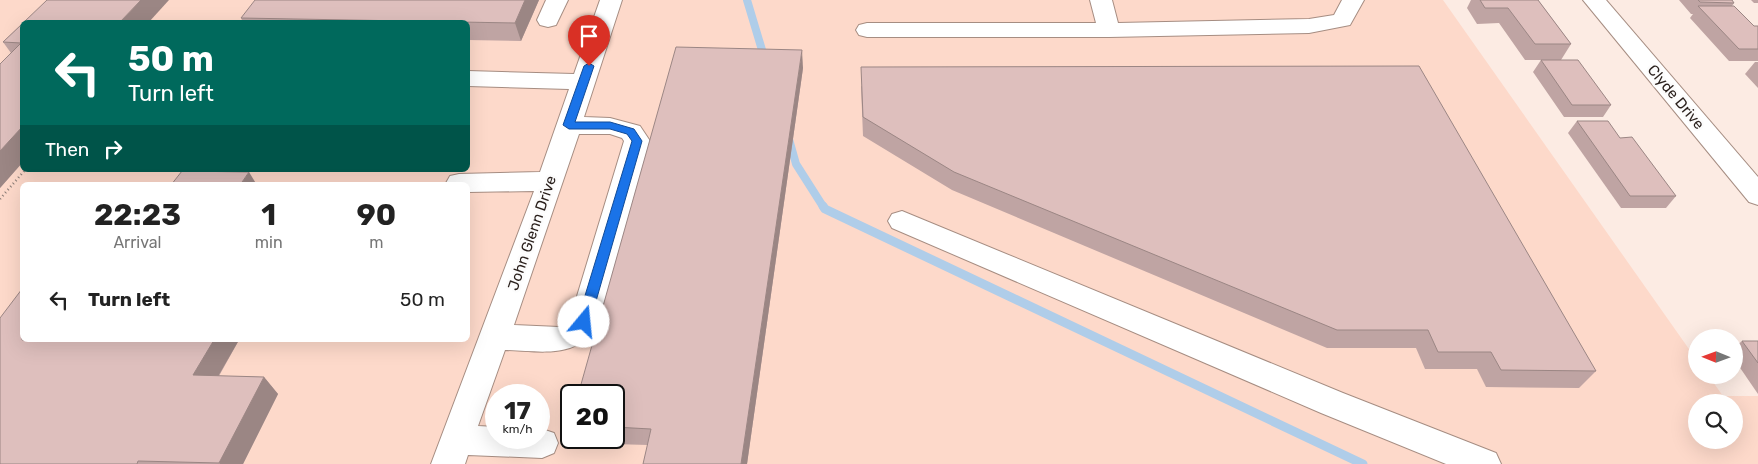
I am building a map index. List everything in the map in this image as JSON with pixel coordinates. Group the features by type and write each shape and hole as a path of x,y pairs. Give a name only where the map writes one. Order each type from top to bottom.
{"street":[{"path":"548,20 557,0"},
{"name":"John Glenn Drive","path":"452,452 550,181 611,0"},
{"path":"1101,0 1109,30"},
{"path":"867,30 1109,30 1309,26 1342,20 1354,0"},
{"name":"Clyde Drive","path":"1594,0 1758,195"},
{"path":"470,78 583,82"},
{"path":"494,337 562,339 574,333 584,322 637,141 631,132 610,126 569,125"},
{"path":"470,183 550,181"},
{"path":"902,221 1332,403 1484,464"},
{"path":"452,452 485,449"}],"path":[{"path":"0,199 23,172"}],"shaded area":[{"path":"0,0 1443,0 1688,348 1688,384 1714,384 1722,394 1688,394 1688,449 1743,449 1743,396 1758,396 1758,464 0,464"}],"building":[{"path":"47,0 141,0 122,20 26,20"},
{"path":"255,0 525,0 515,23 470,22 470,20 241,18"},
{"path":"1480,0 1538,0 1571,44 1535,44 1508,8 1485,8"},
{"path":"1698,0 1732,0 1734,3 1700,2"},
{"path":"1698,6 1734,6 1754,26 1758,26 1758,49 1739,49"},
{"path":"20,26 20,43 3,42"},
{"path":"20,44 20,129 0,151 0,64"},
{"path":"676,47 802,50 741,464 643,464 651,429 625,428 625,384 581,384"},
{"path":"1541,60 1578,60 1611,105 1572,105"},
{"path":"1419,66 1596,371 1501,370 1491,352 1438,352 1428,330 1337,330 954,172 863,117 861,67"},
{"path":"1577,121 1608,121 1620,138 1632,137 1676,196 1630,196"},
{"path":"181,172 249,172 242,182 173,182"},
{"path":"20,292 20,342 213,342 193,375 264,377 219,463 138,461 137,464 0,464 0,318"},
{"path":"1743,341 1758,341 1758,363 1743,342"}],"waterway":[{"path":"747,0 765,60"},
{"path":"789,139 796,164 824,208"},
{"path":"823,206 825,209 1363,464"}],"route":[{"path":"584,322 637,141 631,132 610,126 569,125 589,66"}]}
